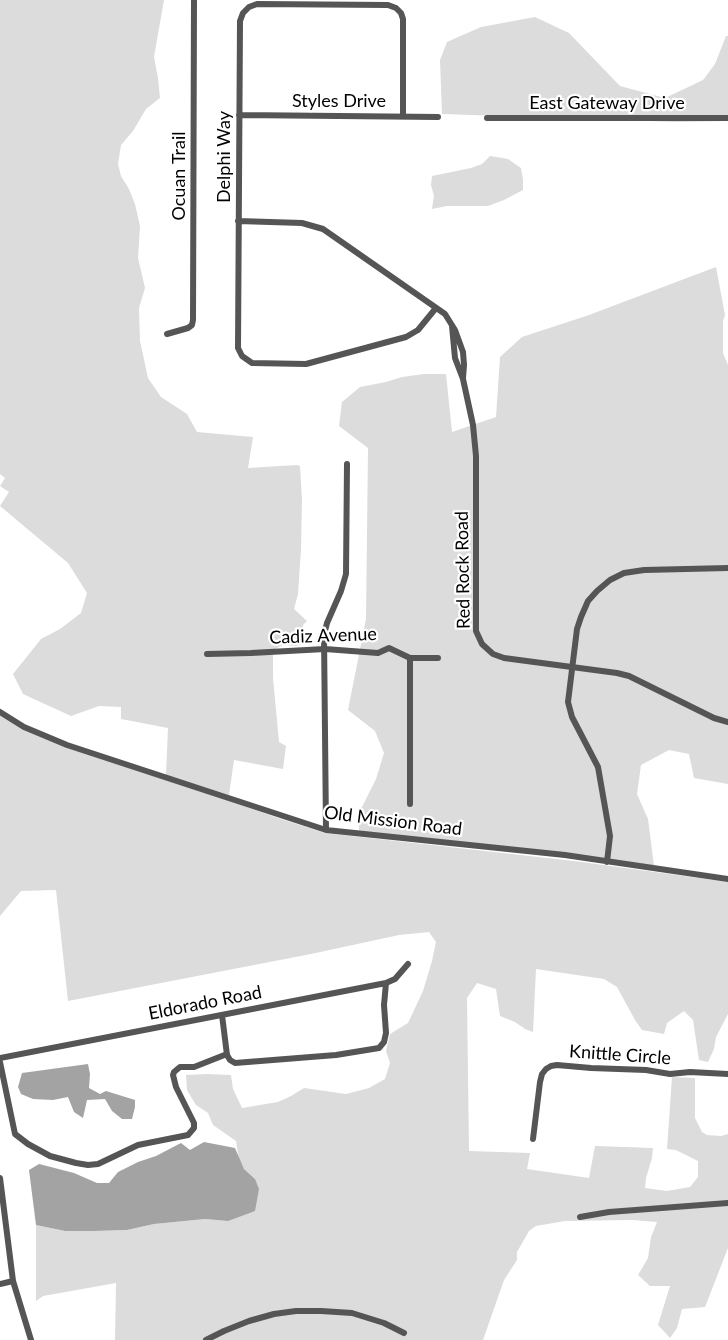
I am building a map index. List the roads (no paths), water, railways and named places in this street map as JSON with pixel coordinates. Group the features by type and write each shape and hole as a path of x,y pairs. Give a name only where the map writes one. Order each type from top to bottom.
{"street":[{"name":"Ocuan Trail","path":"167,334 188,328 193,320 194,0"},
{"name":"Delphi Way","path":"403,116 403,19 396,8 388,5 257,4 249,7 243,13 240,21 238,348 242,356 252,363 306,364 406,337 418,330 436,308"},
{"name":"Styles Drive","path":"239,116 438,117"},
{"name":"East Gateway Drive","path":"487,118 728,118"},
{"name":"Red Rock Road","path":"238,221 302,223 323,229 445,314 455,330 463,352 464,379"},
{"name":"Red Rock Road","path":"452,326 455,352 464,379 473,425 476,456 476,631 482,644 493,654 504,658 629,676 714,718 728,722"},
{"path":"455,352 463,352"},
{"path":"326,830 324,635 346,574 347,464"},
{"path":"607,861 609,836 598,767 572,717 568,702 577,628 581,617 588,601 597,591 610,580 624,573 644,570 728,568"},
{"name":"Cadiz Avenue","path":"207,654 324,649 378,652 388,648 410,658 438,658"},
{"path":"410,658 411,804"},
{"name":"Old Mission Road","path":"0,712 24,727 67,745 326,830 565,855 728,879"},
{"name":"Eldorado Road","path":"0,1060 386,983 395,979 408,964"},
{"path":"222,1015 227,1054 235,1063 336,1055 379,1048 384,1042 386,1033 384,1005 386,983"},
{"path":"0,1060 15,1134 50,1156 88,1165 98,1164 138,1145 188,1135 194,1128 191,1116 176,1087 173,1075 177,1069 182,1067 194,1067 227,1054"},
{"name":"Knittle Circle","path":"533,1139 540,1082 542,1074 551,1066 646,1070 670,1074 701,1072 728,1074"},
{"path":"0,1178 13,1281 31,1340"},
{"path":"580,1217 609,1212 728,1203"},
{"path":"0,1284 13,1281"},
{"path":"206,1340 249,1321 296,1311 352,1313 384,1323 404,1333"}]}
